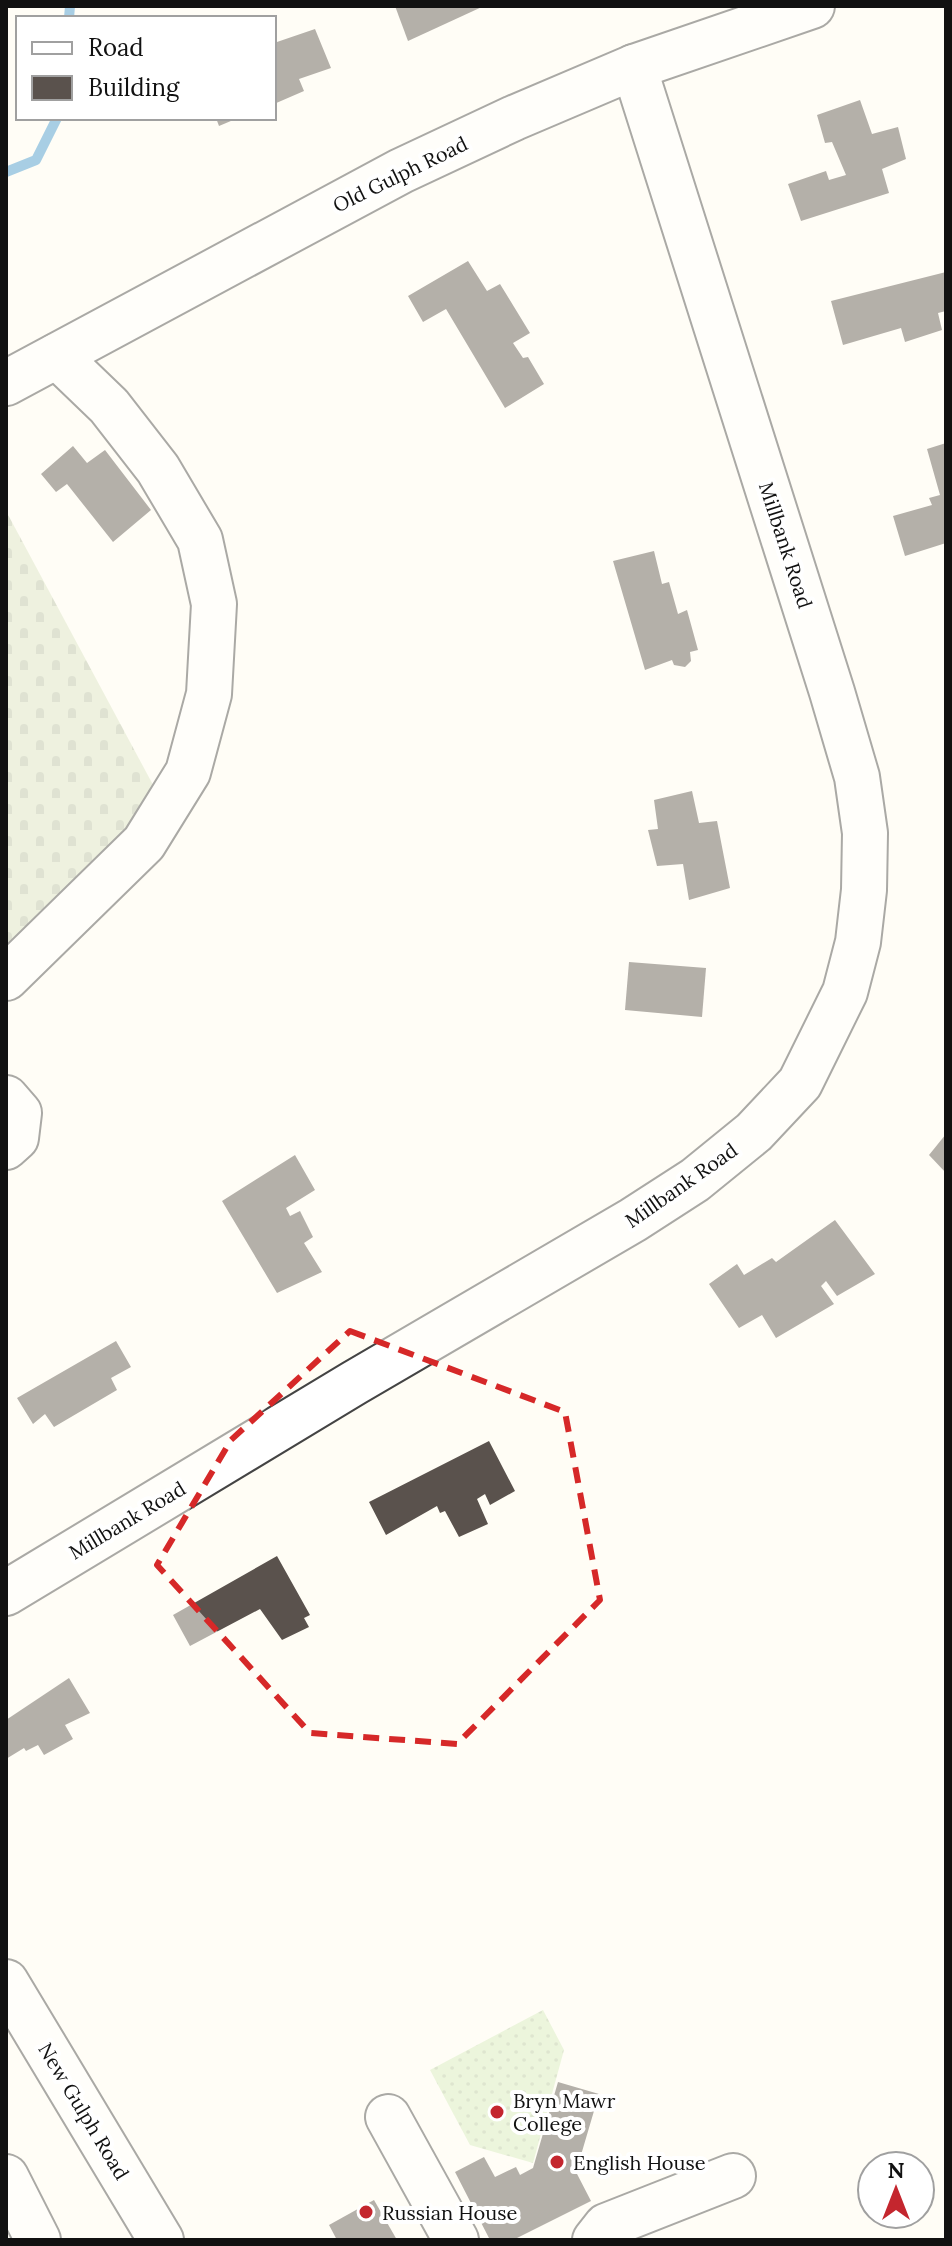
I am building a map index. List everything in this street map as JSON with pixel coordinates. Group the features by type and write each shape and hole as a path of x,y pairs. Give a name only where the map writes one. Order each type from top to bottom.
{"street":[{"name":"Old Gulph Road","path":"6,383 401,171 514,118 634,67 812,6"},
{"name":"Millbank Road","path":"6,1593 354,1383 633,1220 695,1180 754,1132 800,1083 845,992 858,942 864,890 865,833 857,777 634,67"},
{"path":"6,978 144,843 188,772 209,694 214,604 200,540 158,469 109,406 57,356"},
{"path":"6,1098 19,1113 16,1138 6,1147"},
{"name":"New Gulph Road","path":"6,1982 161,2240"},
{"path":"388,2117 456,2240"},
{"path":"595,2240 606,2226 733,2176"},
{"path":"6,2177 38,2240"}],"highlighted area":[{"path":"350,1331 565,1412 600,1600 457,1744 310,1733 157,1565 231,1440"}],"green space":[{"path":"6,511 159,796 6,945"},
{"path":"543,2010 564,2050 533,2163 470,2145 430,2070"}],"building":[{"path":"395,6 484,6 408,41"},
{"path":"315,29 331,68 299,79 304,91 276,103 276,42"},
{"path":"860,100 872,134 898,127 906,159 882,169 889,193 801,221 788,184 826,171 829,180 846,175 832,142 825,143 817,115"},
{"path":"217,120 233,120 219,126"},
{"path":"468,261 487,291 500,284 530,333 513,343 523,358 528,357 544,384 505,408 446,309 423,322 408,296"},
{"path":"946,272 946,311 938,313 942,330 905,342 901,328 843,345 831,301"},
{"path":"946,443 946,543 905,556 893,516 932,505 929,498 940,495 927,449"},
{"path":"73,446 87,463 105,450 151,510 113,542 67,484 56,492 41,474"},
{"path":"654,551 662,584 669,582 678,614 687,610 698,650 690,652 691,661 685,667 674,665 672,660 645,670 613,561"},
{"path":"692,791 699,823 717,821 730,888 689,900 683,864 657,866 648,830 658,829 654,800"},
{"path":"629,962 706,968 702,1017 625,1010"},
{"path":"946,1134 946,1173 929,1155"},
{"path":"295,1155 315,1190 286,1208 290,1216 300,1211 313,1237 304,1243 322,1272 277,1293 222,1201"},
{"path":"835,1220 875,1274 837,1296 826,1281 821,1286 834,1304 776,1338 762,1315 739,1328 709,1284 737,1264 744,1275 772,1258 776,1262"},
{"path":"116,1341 131,1367 111,1378 117,1390 54,1427 45,1414 33,1424 17,1398"},
{"path":"489,1441 515,1491 490,1505 485,1494 477,1499 488,1524 459,1537 445,1511 440,1513 437,1506 386,1535 369,1502"},
{"path":"277,1556 310,1615 304,1618 309,1627 282,1640 260,1609 190,1646 173,1615"},
{"path":"69,1678 90,1713 65,1725 73,1739 44,1755 38,1745 26,1751 24,1748 6,1759 6,1720"},
{"name":"English House","path":"558,2082 599,2094 576,2172 591,2201 513,2240 490,2240 455,2172 484,2157 495,2177 516,2167 520,2175 533,2168"},
{"name":"Russian House","path":"374,2200 397,2240 337,2240 329,2225"}],"waterway":[{"path":"69,16 70,6"},
{"path":"6,172 36,160 56,120"}],"place":[{"name":"Bryn Mawr College","path":"497,2112"},
{"name":"English House","path":"557,2162"},
{"name":"Russian House","path":"366,2212"}]}
